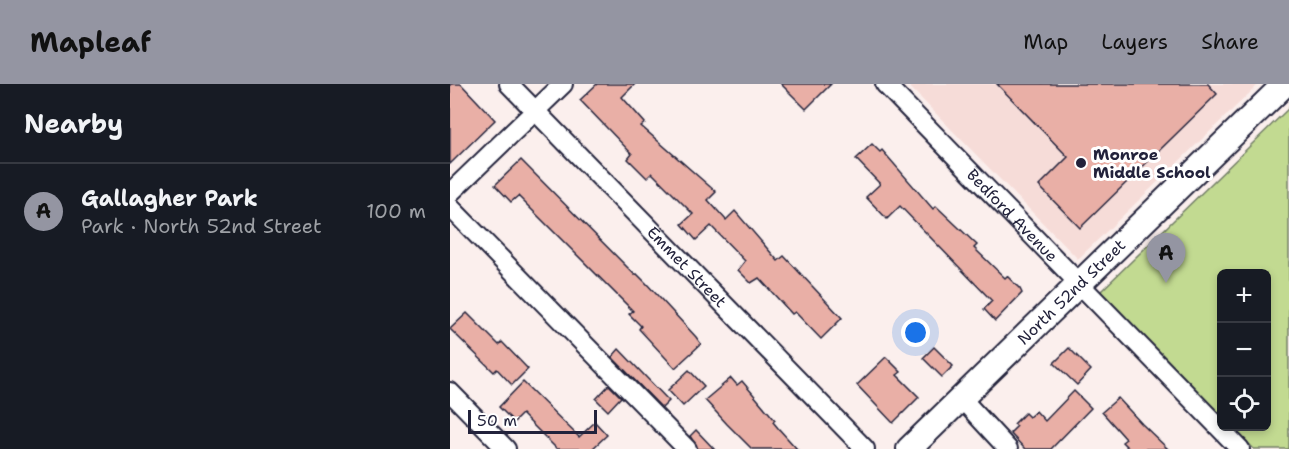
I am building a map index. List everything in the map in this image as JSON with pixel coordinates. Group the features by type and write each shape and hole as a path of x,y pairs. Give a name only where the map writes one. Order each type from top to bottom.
{"main road":[{"name":"North 52nd Street","path":"911,448 1285,84"}],"street":[{"name":"Emmet Street","path":"509,84 865,449"},
{"path":"450,193 563,84"},
{"name":"Bedford Avenue","path":"885,84 1240,449"},
{"path":"450,207 687,449"},
{"path":"450,392 506,449"},
{"path":"961,398 1008,449"}],"shaded area":[{"name":"Monroe Middle School","path":"907,84 1259,84 1078,259"}],"green space":[{"path":"1289,108 1289,449 1254,449 1236,431 1271,431 1271,269 1217,269 1217,412 1100,292"}],"building":[{"path":"450,84 461,84 495,120 450,164"},
{"path":"597,84 635,84 622,97 645,123 641,126 716,192 708,200 726,220 735,211 778,261 784,256 842,318 821,339 795,312 792,314 759,278 751,283 738,270 745,261 711,226 696,240 682,224 693,214 652,173 647,178 628,159 632,154 580,100"},
{"path":"781,84 831,84 806,109"},
{"path":"997,84 1208,84 1217,94 1080,228 1039,186 1068,157"},
{"path":"872,144 880,152 882,150 933,209 936,206 977,245 974,248 1020,289 1022,293 995,321 984,309 992,301 900,206 887,219 866,197 880,184 856,159"},
{"path":"521,160 635,275 637,274 646,283 696,337 701,344 675,368 639,329 641,326 629,314 633,311 518,196 511,202 495,185"},
{"path":"467,313 499,345 502,342 528,369 512,385 497,369 494,372 450,329"},
{"path":"934,347 953,366 942,377 923,358"},
{"path":"1069,348 1091,370 1077,385 1054,363"},
{"path":"619,349 669,401 662,408 612,357"},
{"path":"886,357 901,372 897,375 919,397 893,423 857,385"},
{"path":"689,370 704,386 683,406 668,390"},
{"path":"731,378 737,385 742,381 797,449 752,449 727,424 705,400"},
{"path":"523,382 579,437 595,422 607,435 592,449 557,449 522,414 514,422 499,407"},
{"path":"609,385 621,397 608,411 596,399"},
{"path":"1074,391 1091,408 1051,449 1025,449 1010,433 1017,426 1014,424 1025,413 1029,417 1036,411 1045,421"},
{"path":"1118,398 1168,449 1129,449 1122,442 1126,439 1102,412"},
{"path":"696,430 714,449 698,449 690,436"}],"place":[{"name":"Monroe Middle School","path":"1081,163"},
{"name":"Gallagher Park","path":"1166,283"}]}
